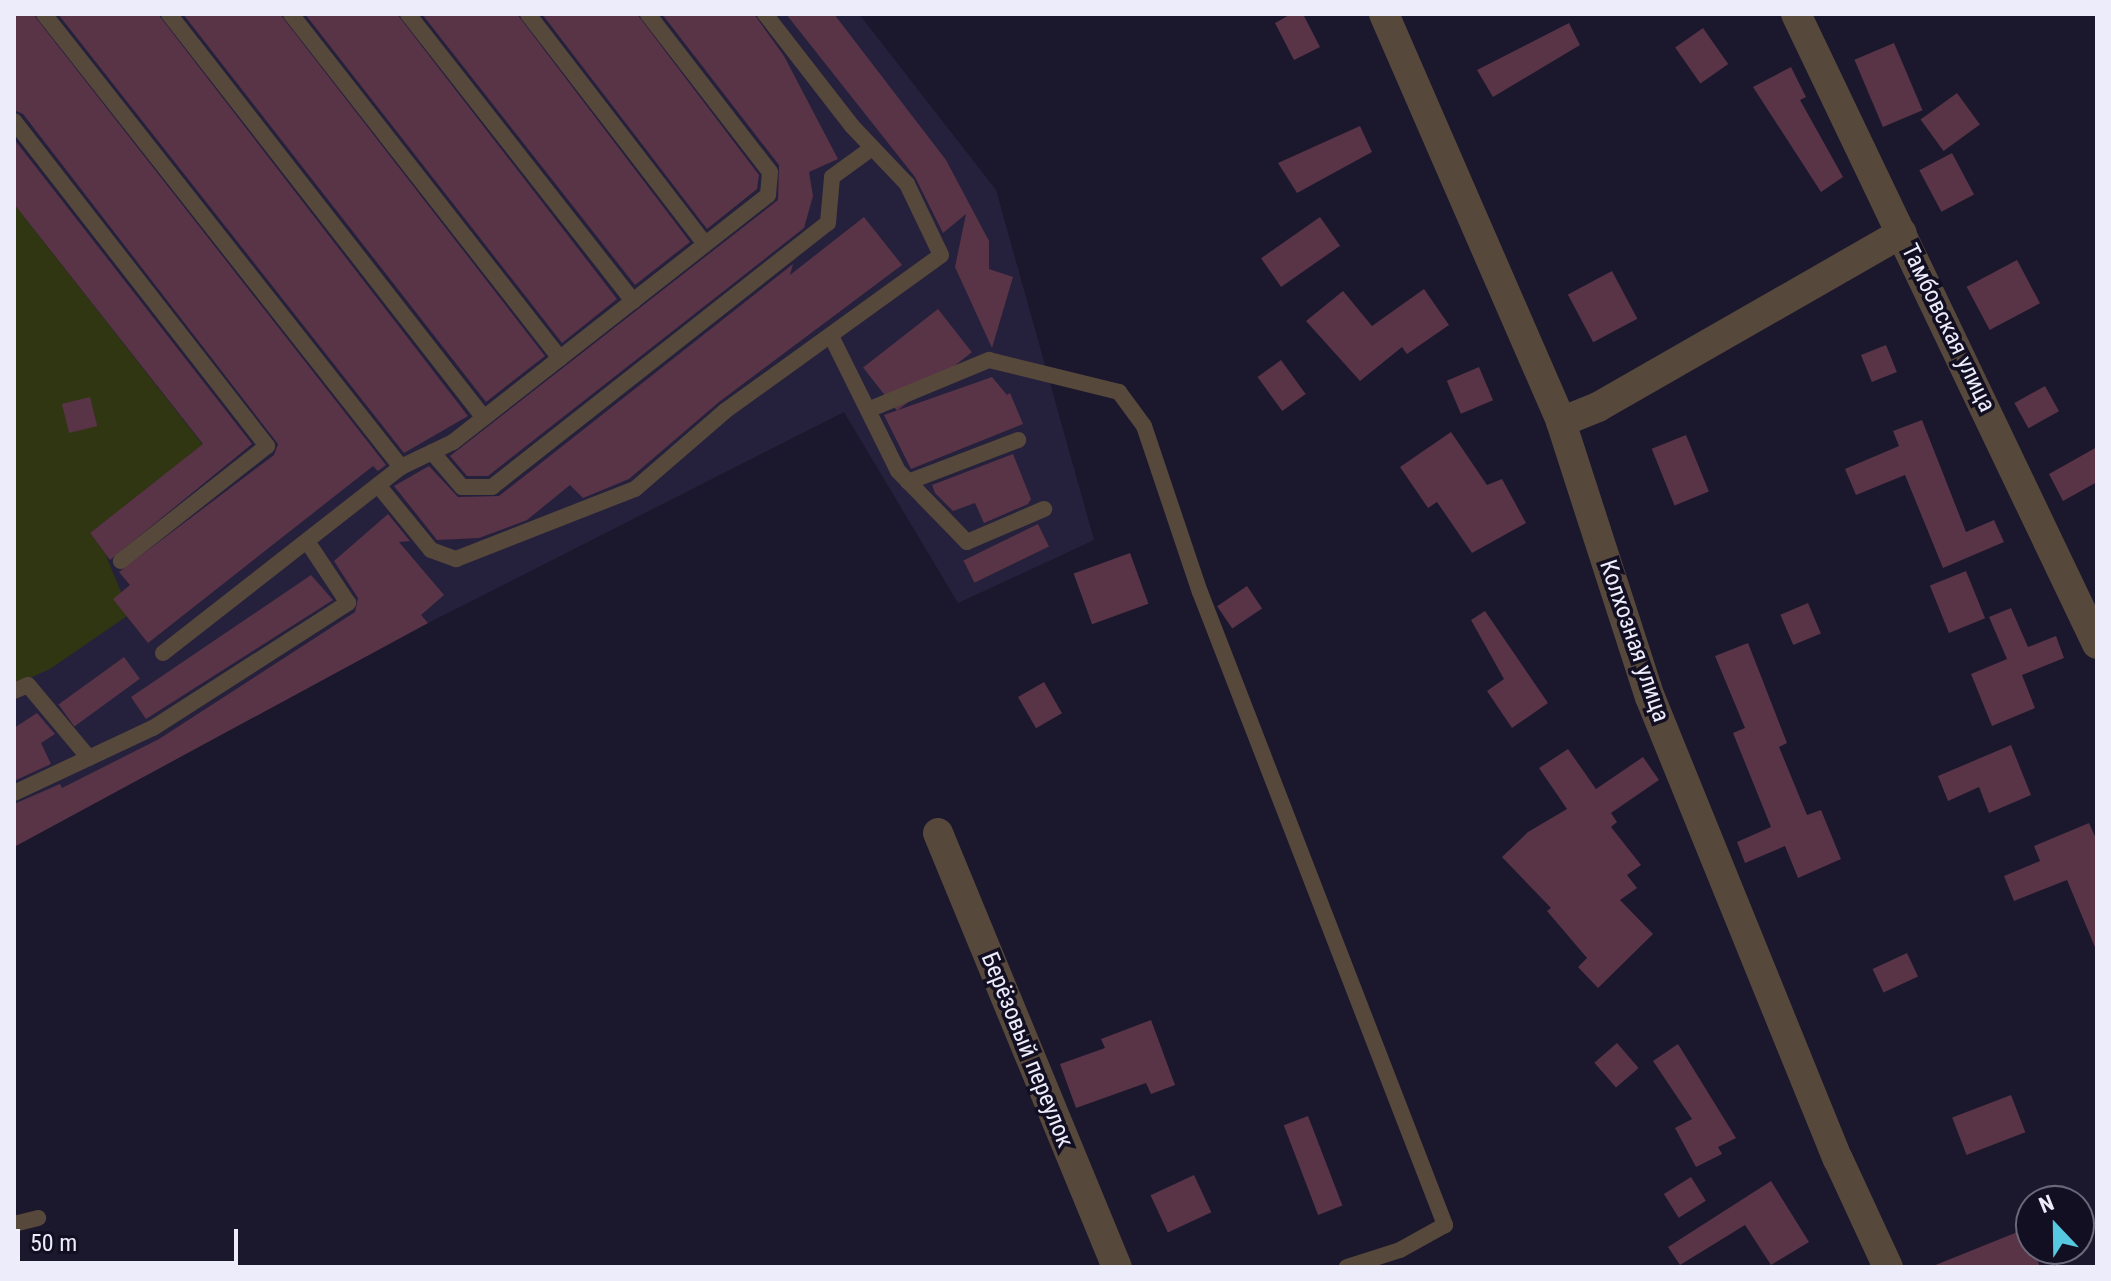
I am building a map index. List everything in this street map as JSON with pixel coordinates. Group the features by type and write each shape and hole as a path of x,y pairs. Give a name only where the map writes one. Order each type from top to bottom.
{"street":[{"name":"Колхозная улица","path":"1384,14 1561,422 1650,697 1838,1159 1888,1267"},
{"name":"Тамбовская улица","path":"1796,14 2097,644"},
{"path":"1561,422 1598,407 1902,233"},
{"name":"Берёзовый переулок","path":"938,833 1117,1267"}],"lane":[{"path":"44,14 401,467"},
{"path":"169,14 484,418"},
{"path":"291,14 560,358"},
{"path":"408,14 633,301"},
{"path":"528,14 705,244"},
{"path":"163,653 401,467 432,452 484,418 768,195 770,172 648,14"},
{"path":"378,485 431,550 456,559 635,489 725,411 941,255 907,184 872,148 765,14"},
{"path":"14,121 267,446 121,561"},
{"path":"432,452 462,487 492,487 828,223 832,177 872,148"},
{"path":"831,336 908,482 967,542 1044,509"},
{"path":"868,410 989,360 1119,392 1144,426 1200,592 1445,1225 1400,1250 1347,1267"},
{"path":"908,482 1018,440"},
{"path":"14,793 153,728 348,603 307,541"},
{"path":"14,691 28,685 89,758"},
{"path":"14,1224 38,1218"}],"shaded area":[{"path":"14,14 859,14 996,190 1094,540 958,603 844,412 428,623 14,847 14,685 105,553 90,533 79,287 14,204"}],"green space":[{"path":"14,204 203,445 90,533 105,553 130,614 50,669 14,685"}],"building":[{"path":"14,14 33,14 386,465 378,471 373,466 148,643 113,599 130,585 119,572 274,455 278,444 23,114 14,110"},
{"path":"58,14 158,14 468,416 404,453"},
{"path":"183,14 280,14 545,356 486,402"},
{"path":"305,14 397,14 617,299 562,343"},
{"path":"422,14 517,14 690,242 635,285"},
{"path":"542,14 637,14 759,175 757,189 707,229"},
{"path":"662,14 754,14 784,56 838,159 809,172 813,196 804,228 488,476 467,476 450,456 778,200 779,165"},
{"path":"786,14 834,14 946,160 989,241 989,269 1013,277 992,348 955,267 966,214 943,233 915,177"},
{"path":"1291,14 1303,14 1320,47 1294,60 1275,23"},
{"path":"1569,23 1580,45 1493,97 1477,70"},
{"path":"1703,28 1728,64 1700,84 1675,48"},
{"path":"1894,43 1923,110 1883,127 1854,60"},
{"path":"1791,67 1806,97 1800,100 1843,177 1821,192 1753,87"},
{"path":"1957,93 1980,125 1944,151 1921,119"},
{"path":"1360,126 1372,152 1297,193 1278,163"},
{"path":"14,139 252,444 110,560 90,533 203,444 14,204"},
{"path":"1952,153 1974,194 1941,212 1919,170"},
{"path":"864,217 902,265 719,402 629,479 583,498 570,485 527,520 479,538 437,540 394,486 429,466 458,497 499,496 793,264 790,275"},
{"path":"1320,217 1340,246 1281,287 1261,258"},
{"path":"2017,260 2040,303 1990,330 1967,287"},
{"path":"1612,271 1637,319 1593,342 1568,294"},
{"path":"1424,289 1449,325 1407,354 1402,347 1360,381 1306,321 1343,291 1372,326"},
{"path":"938,309 972,352 897,411 863,367"},
{"path":"1886,345 1897,372 1872,382 1861,355"},
{"path":"1281,360 1306,394 1282,411 1258,377"},
{"path":"1479,367 1493,400 1461,414 1447,381"},
{"path":"992,377 1007,395 1010,393 1023,424 911,469 884,415"},
{"path":"2045,386 2059,411 2028,428 2014,403"},
{"path":"90,397 97,426 69,433 62,404"},
{"path":"1922,420 1966,532 1994,520 2004,542 1943,568 1905,475 1856,495 1845,469 1899,446 1893,431"},
{"path":"1451,432 1487,485 1502,479 1526,523 1472,553 1437,502 1428,508 1400,467"},
{"path":"1686,435 1709,492 1675,505 1652,449"},
{"path":"2097,447 2097,482 2063,501 2049,474"},
{"path":"1013,454 1031,499 1028,504 984,523 975,503 953,511 935,493 932,485"},
{"path":"388,514 410,541 399,542 444,595 421,615 428,623 14,847 14,804 60,784 62,788 159,739 355,612 358,598 334,561"},
{"path":"1038,524 1049,546 974,583 963,560"},
{"path":"1130,553 1148,604 1092,624 1074,574"},
{"path":"1966,571 1985,618 1949,633 1930,586"},
{"path":"311,575 333,600 146,719 131,697"},
{"path":"1247,586 1262,608 1232,629 1217,606"},
{"path":"1808,603 1821,633 1793,645 1780,615"},
{"path":"2011,608 2028,647 2056,636 2064,658 2022,675 2035,708 1992,726 1971,674 2007,659 1989,617"},
{"path":"1485,611 1548,703 1512,728 1487,691 1504,679 1471,620"},
{"path":"1748,643 1787,743 1779,747 1807,815 1821,810 1841,859 1798,878 1785,846 1745,863 1737,842 1771,827 1733,733 1745,728 1715,656"},
{"path":"124,657 140,679 74,726 58,705"},
{"path":"1044,682 1062,713 1036,728 1018,697"},
{"path":"37,713 55,734 41,743 51,764 14,781 14,728"},
{"path":"2011,745 2031,795 1989,813 1979,787 1948,801 1938,776"},
{"path":"1568,749 1596,789 1643,757 1659,780 1611,813 1617,822 1611,827 1641,865 1627,875 1637,888 1620,900 1653,934 1598,988 1578,967 1587,958 1547,911 1551,908 1502,857 1528,832 1567,809 1539,768"},
{"path":"2089,823 2097,841 2097,952 2067,880 2014,901 2004,876 2040,861 2034,846"},
{"path":"1907,953 1918,977 1884,993 1873,969"},
{"path":"1151,1020 1175,1085 1151,1094 1146,1083 1076,1108 1060,1064 1105,1048 1101,1039"},
{"path":"1617,1043 1639,1068 1616,1088 1594,1063"},
{"path":"1678,1044 1736,1138 1718,1147 1722,1154 1696,1167 1675,1128 1692,1119 1653,1061"},
{"path":"2011,1095 2025,1132 1967,1155 1952,1118"},
{"path":"1308,1116 1342,1206 1318,1215 1284,1125"},
{"path":"1194,1175 1211,1212 1168,1232 1150,1195"},
{"path":"1691,1177 1706,1201 1679,1218 1664,1194"},
{"path":"1771,1181 1809,1242 1771,1265 1745,1225 1680,1265 1668,1247"},
{"path":"2015,1233 2015,1265 2040,1267 1933,1267"}]}
